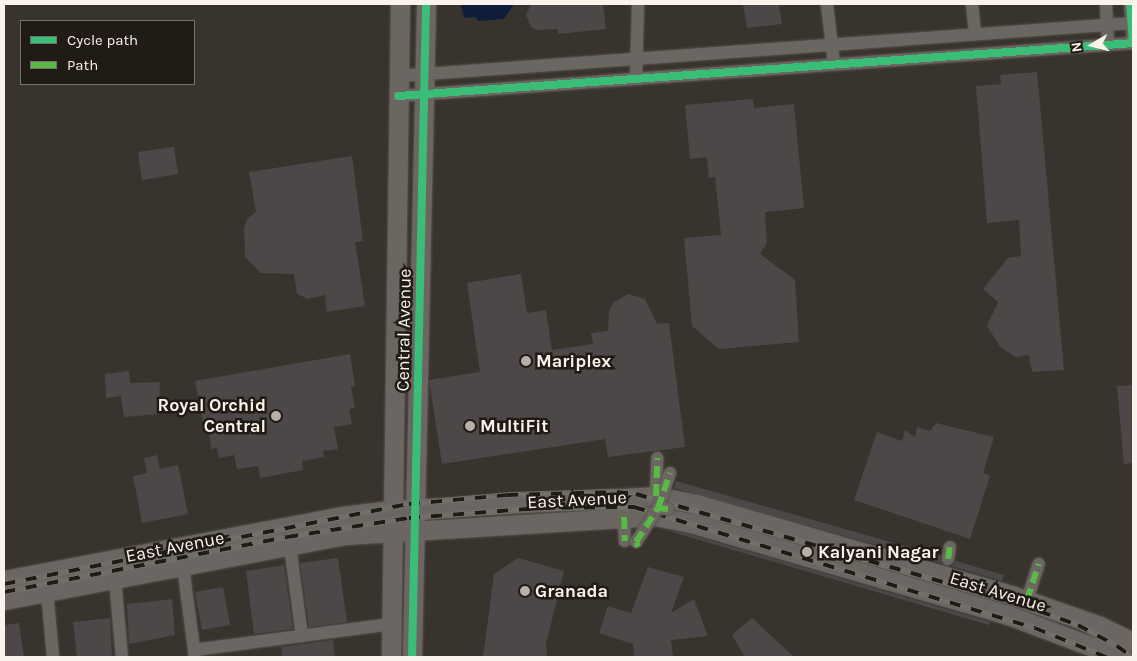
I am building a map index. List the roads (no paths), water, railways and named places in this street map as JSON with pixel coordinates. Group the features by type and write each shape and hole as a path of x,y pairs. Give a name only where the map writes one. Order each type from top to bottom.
{"main road":[{"name":"Central Avenue","path":"391,657 391,510 400,4"},
{"name":"Central Avenue","path":"412,657 426,75 426,4"},
{"name":"East Avenue","path":"4,580 342,516 391,510 696,504 1027,600 1100,626 1133,642"},
{"name":"East Avenue","path":"4,600 345,535 655,516 691,523 1008,615 1083,640 1120,657"}],"street":[{"path":"636,79 638,4"},
{"path":"827,4 834,64"},
{"path":"972,4 975,34"},
{"path":"1106,4 1108,45"},
{"path":"398,96 1133,43 1130,4"},
{"path":"398,76 1132,23"},
{"path":"638,547 636,542 661,504 659,468"},
{"path":"624,517 625,541"},
{"path":"290,546 302,636"},
{"path":"1027,600 1039,564"},
{"path":"183,566 194,654 302,636 391,624"},
{"path":"114,578 122,657"},
{"path":"47,592 53,657"}],"water":[{"path":"514,4 504,19 478,21 475,17 464,18 461,5"}],"railway":[{"path":"4,584 409,504 507,495 617,492 636,494 1019,604 1078,625 1117,646 1132,657"},
{"path":"4,592 287,537 409,518 540,508 634,507 1035,628 1106,657"}],"place":[{"name":"Mariplex","path":"526,361"},
{"name":"Royal Orchid Central","path":"276,416"},
{"name":"MultiFit","path":"470,426"},
{"name":"Kalyani Nagar","path":"807,552"},
{"name":"Granada","path":"525,591"}]}
